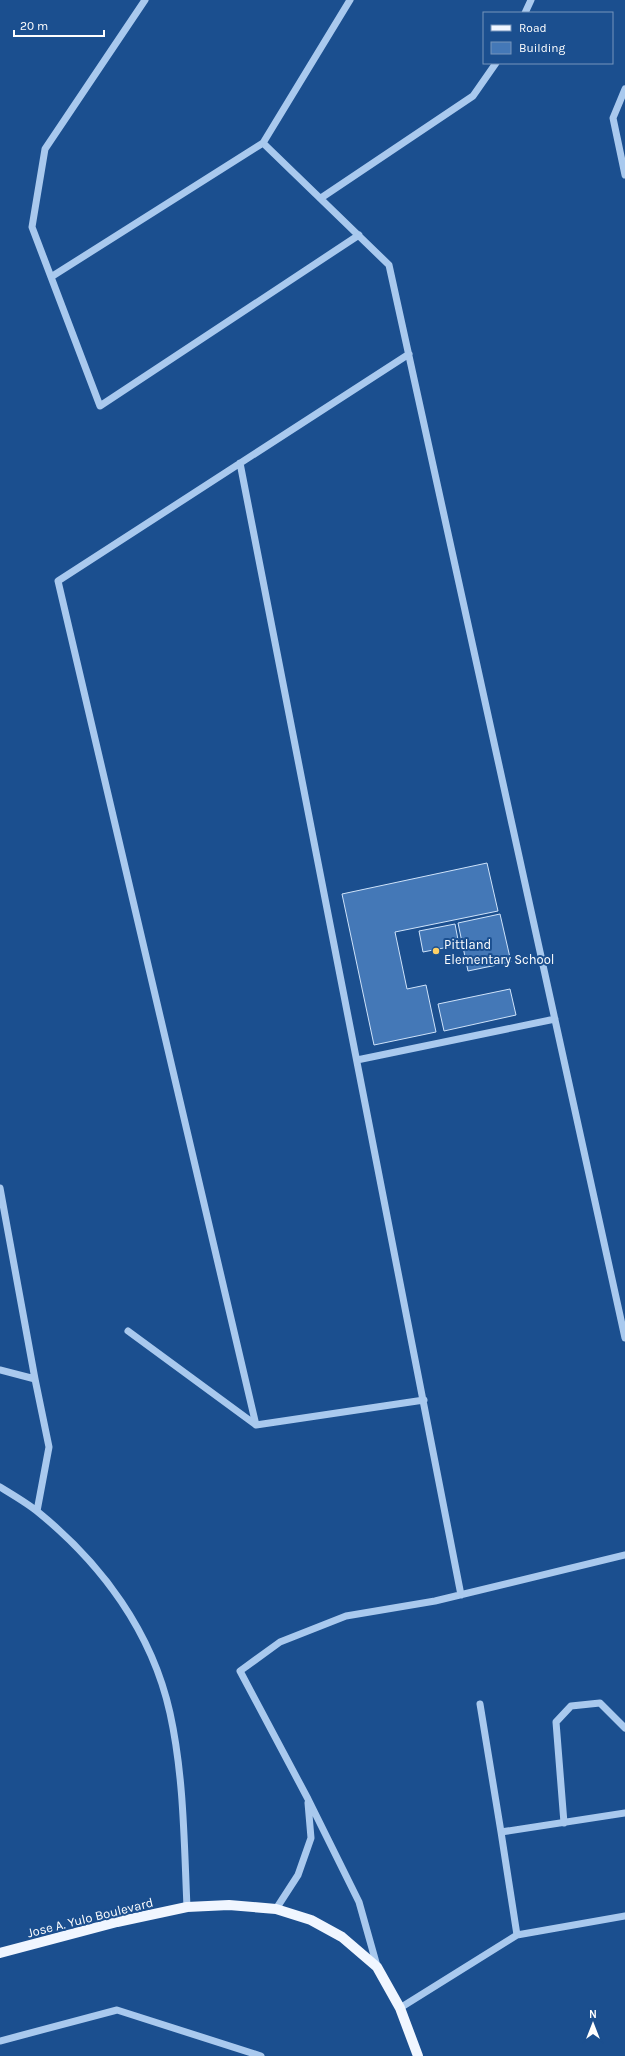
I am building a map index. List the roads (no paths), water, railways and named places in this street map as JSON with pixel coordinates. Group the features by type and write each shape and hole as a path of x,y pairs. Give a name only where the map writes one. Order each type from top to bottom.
{"main road":[{"name":"Jose A. Yulo Boulevard","path":"0,1953 117,1922 187,1907 229,1905 276,1909 311,1920 342,1937 377,1967"},
{"path":"377,1967 400,2008 418,2056"}],"street":[{"path":"145,0 45,149 32,227 100,406 359,235"},
{"path":"51,277 263,143 350,0"},
{"path":"526,12 532,0"},
{"path":"320,198 473,96 495,64"},
{"path":"625,89 613,118 625,175"},
{"path":"263,143 389,265 625,1338"},
{"path":"256,1425 58,582 409,354"},
{"path":"240,463 461,1595"},
{"path":"357,1060 555,1019"},
{"path":"0,1188 1,1200 49,1447 37,1511"},
{"path":"128,1331 256,1425 424,1400"},
{"path":"0,1370 35,1379"},
{"path":"0,1487 37,1511 81,1550 122,1600 153,1658 170,1713 179,1763 187,1907"},
{"path":"377,1967 359,1902 308,1799 240,1671 280,1642 346,1616 461,1595 625,1555"},
{"path":"564,1822 556,1722 571,1706 600,1703 625,1728"},
{"path":"480,1704 516,1935"},
{"path":"276,1909 298,1875 311,1838 308,1799"},
{"path":"501,1832 625,1813"},
{"path":"400,2008 516,1935 625,1916"},
{"path":"0,2041 117,2010 260,2056"}],"place":[{"name":"Pittland Elementary School","path":"436,951"}]}
